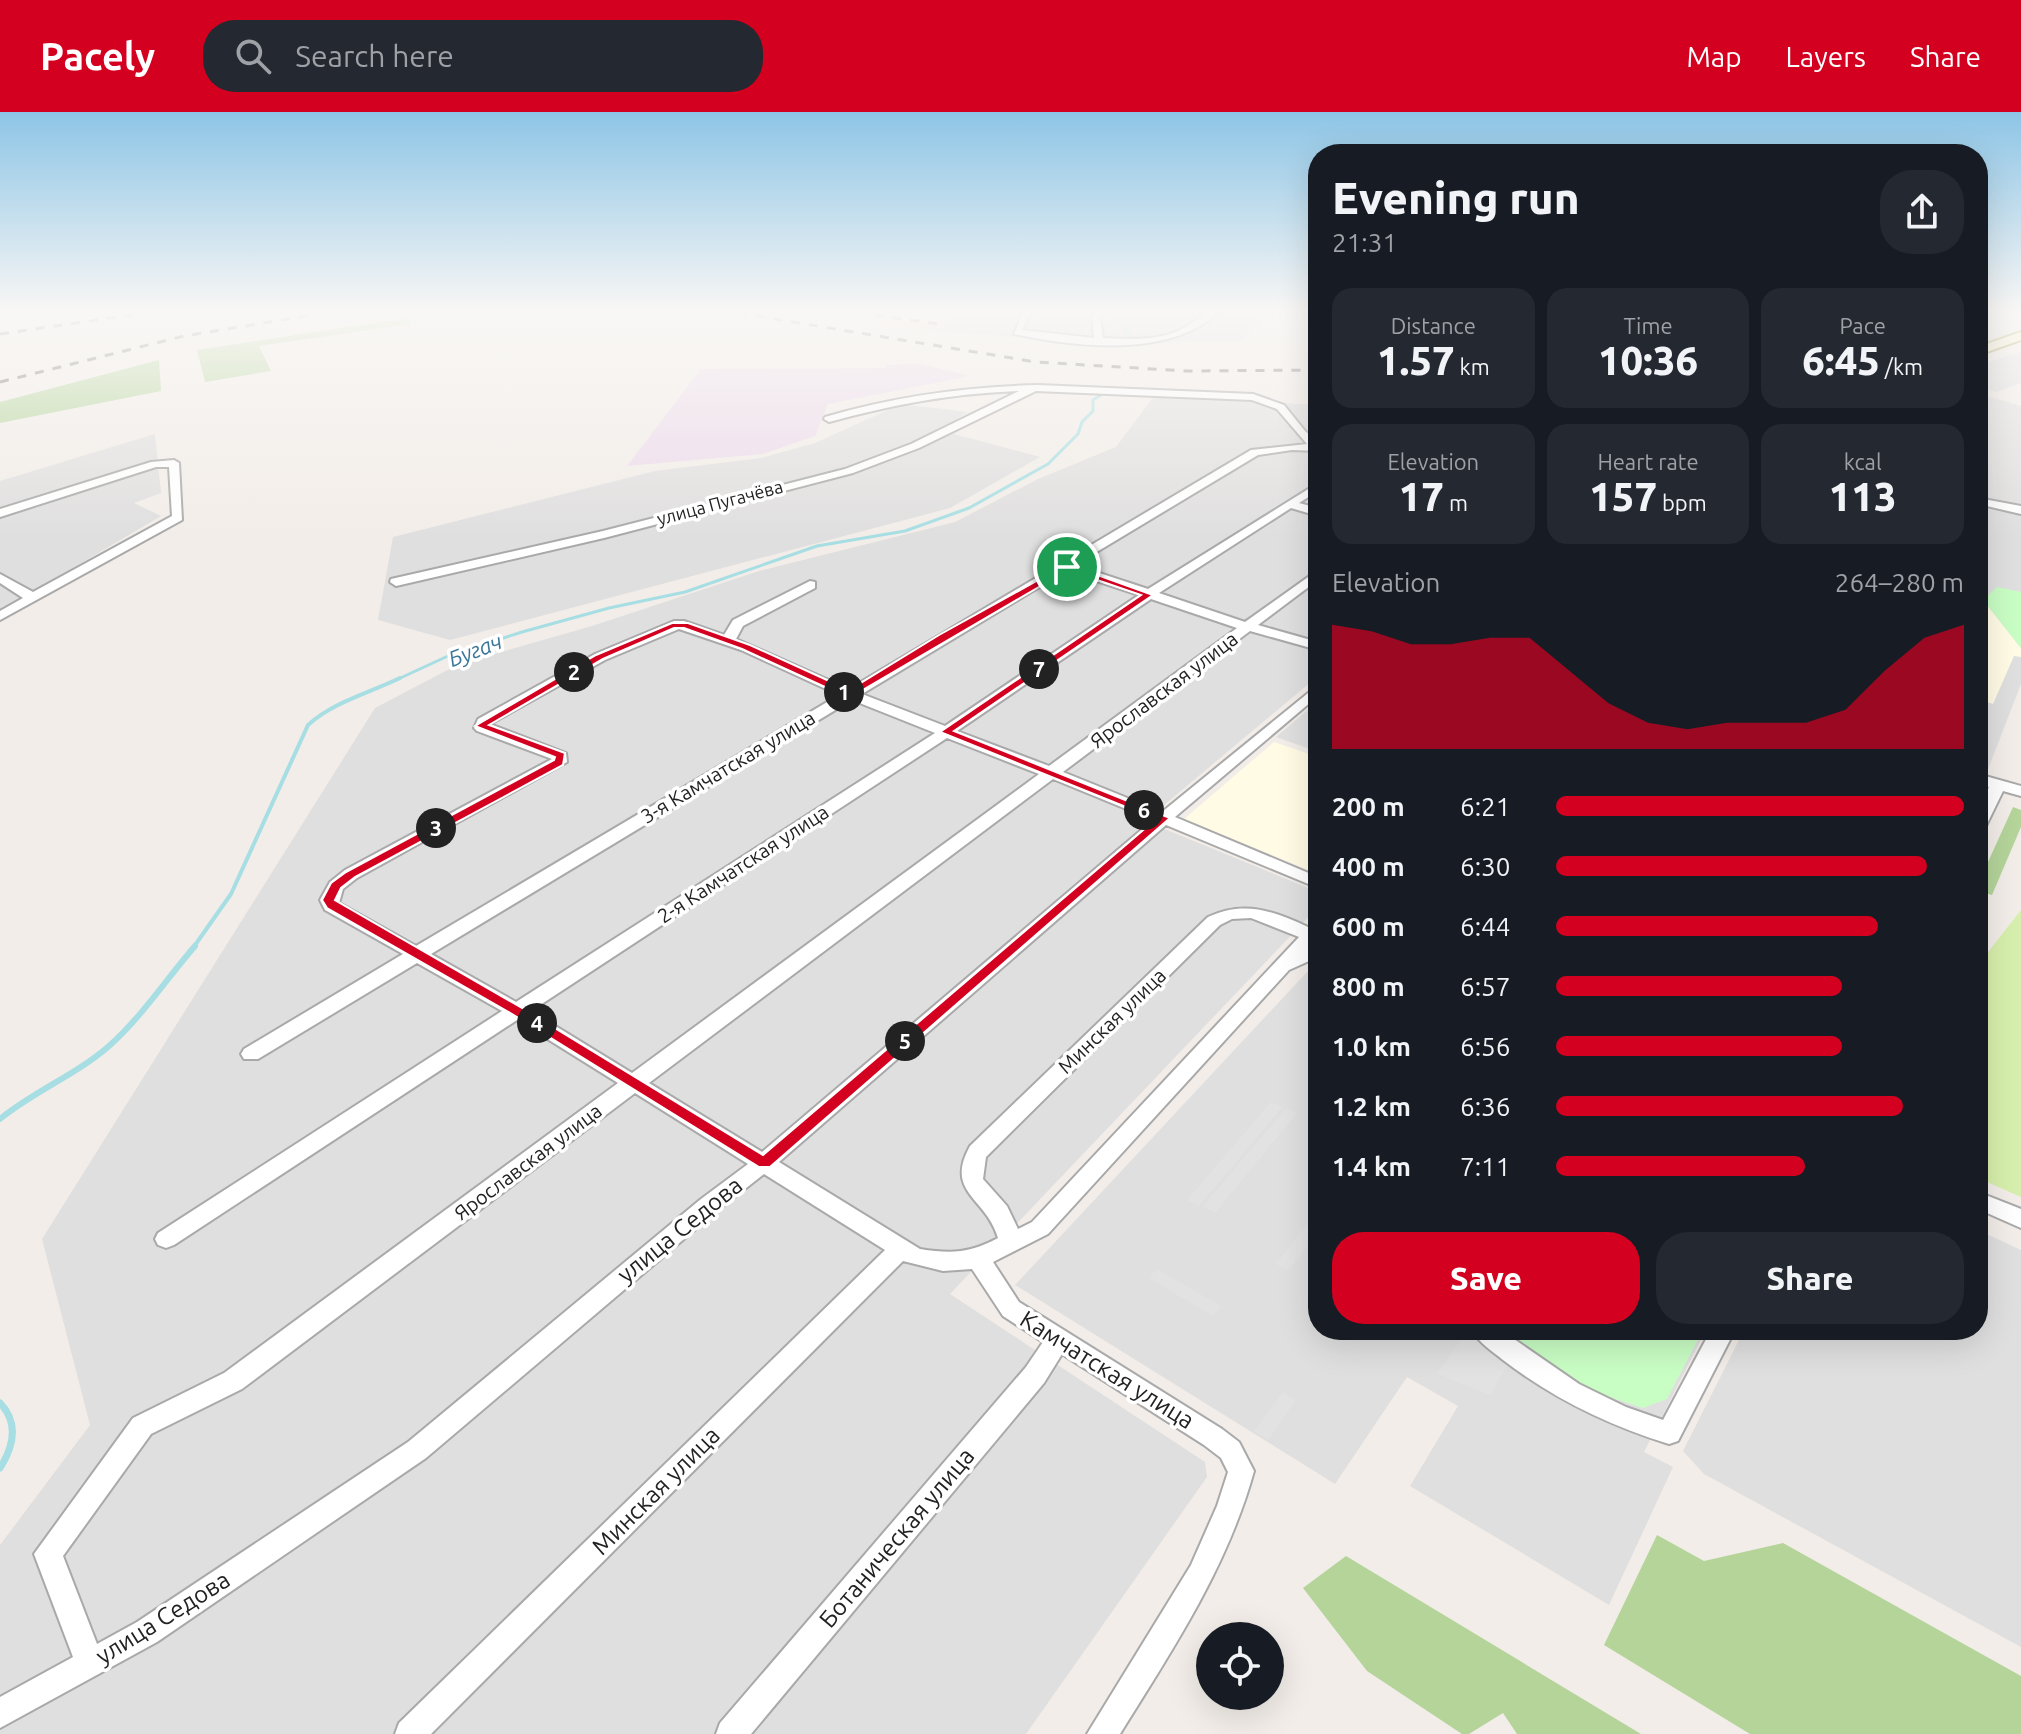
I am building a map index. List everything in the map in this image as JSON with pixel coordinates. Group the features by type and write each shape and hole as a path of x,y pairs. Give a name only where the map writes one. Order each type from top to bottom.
{"street":[{"name":"улица Пугачёва","path":"396,582 604,534 849,471 934,437 992,404 1032,390"},
{"name":"улица Пугачёва","path":"829,419 866,405 908,397 1032,390 1253,397 1287,409 1308,442"},
{"name":"3-я Камчатская улица","path":"251,1054 1255,452 1308,447"},
{"path":"0,513 155,464 174,463 178,517 0,616"},
{"name":"2-я Камчатская улица","path":"166,1239 1308,493"},
{"path":"1988,503 2021,510"},
{"path":"1291,505 1308,509"},
{"path":"1067,567 1308,643"},
{"path":"0,578 31,597"},
{"name":"Ярославская улица","path":"90,1663 48,1554 142,1426 233,1381 1308,582"},
{"path":"728,641 738,623 810,585"},
{"path":"1308,879 685,625 672,626 600,657 481,726 561,756 559,762 351,874 330,893 331,906 517,1011 915,1257 943,1262 978,1259 1040,1228 1280,969 1308,943"},
{"name":"улица Седова","path":"0,1713 147,1632 417,1450 709,1205 764,1163 1308,697"},
{"path":"1988,782 2021,791"},
{"path":"1988,806 1998,785"},
{"name":"Минская улица","path":"1011,1243 1001,1214 970,1176 969,1167 978,1152 1214,921 1234,911 1252,912 1308,934"},
{"path":"1988,1204 2021,1219"},
{"name":"Минская улица","path":"410,1734 902,1248"},
{"name":"Камчатская улица","path":"978,1259 1011,1309 1213,1437 1230,1450 1241,1471 1236,1491 1202,1573 1102,1734"},
{"name":"Ботаническая улица","path":"731,1734 1035,1375 1057,1340"},
{"path":"1497,1340 1558,1387 1643,1426 1669,1433 1718,1340"}],"shaded area":[{"path":"688,386 921,386 828,404 815,436 763,454 627,466"},
{"path":"1988,386 2014,386 1997,392 1988,389"},
{"path":"1154,396 1308,404 1308,684 1145,821 1308,888 1308,918 950,1294 1205,1462 1207,1477 1026,1734 0,1734 0,1545 90,1425 42,1239 375,708 459,664 592,626 759,571 955,522 1038,479 1116,447"},
{"path":"1988,396 2021,406 2021,684 1988,769"},
{"path":"901,404 968,412 939,430 1040,457 950,508 450,640 378,620 393,537 655,471 761,458 815,443"},
{"path":"155,434 161,493 134,503 161,516 0,611 0,481"},
{"path":"1988,606 2021,648 2021,657 2014,656 1993,704 1988,702"},
{"path":"1308,710 1308,748 1276,737"},
{"path":"1274,742 1308,754 1308,870 1184,819"},
{"path":"1307,972 1308,1340 1701,1340 1644,1452 1673,1467 1609,1605 1410,1486 1458,1406 1407,1377 1335,1484 1015,1285"},
{"path":"1271,1102 1283,1107 1199,1206 1187,1200"},
{"path":"1286,1108 1297,1113 1215,1213 1203,1206"},
{"path":"1308,1223 1308,1245 1289,1270 1276,1264"},
{"path":"1988,1235 2021,1250 2021,1647 1704,1474 1683,1451 1739,1340 1988,1340"},
{"path":"1157,1269 1221,1306 1213,1316 1149,1278"},
{"path":"1461,1340 1480,1340 1508,1364 1490,1395 1437,1374"},
{"path":"1283,1392 1296,1400 1268,1440 1254,1431"}],"green space":[{"path":"62,386 161,386 161,391 0,423 0,402"},
{"path":"1997,587 2021,592 2021,648 1988,606 1988,595"},
{"path":"2013,807 2021,810 2021,827 1992,895 1988,894 1988,862"},
{"path":"2021,910 2021,1197 1988,1182 1988,952"},
{"path":"1512,1340 1698,1340 1667,1399 1643,1408 1582,1388 1514,1345"},
{"path":"1657,1535 1704,1561 1783,1543 2021,1676 2021,1734 1750,1734 1604,1645"},
{"path":"1346,1556 1641,1734 1517,1734 1503,1713 1469,1734 1462,1734 1367,1671 1303,1588"}],"waterway":[{"name":"Бугач","path":"396,680 448,656 522,632 609,608 685,592 817,546 905,531 969,508 1048,464 1078,434 1082,422 1093,411 1093,400 1101,395"},
{"name":"Бугач","path":"193,948 231,894 308,725 340,704 400,678"},
{"name":"Бугач","path":"0,1119 109,1046 143,1011 195,946"},
{"name":"Бугач","path":"0,1403 12,1427 9,1451 0,1468"}],"route":[{"path":"1067,567 1148,595 946,732 1164,818 764,1163 517,1011 331,906 330,893 351,874 559,762 561,756 481,726 483,722 600,657 679,624 746,647 849,694 1067,567"}]}
